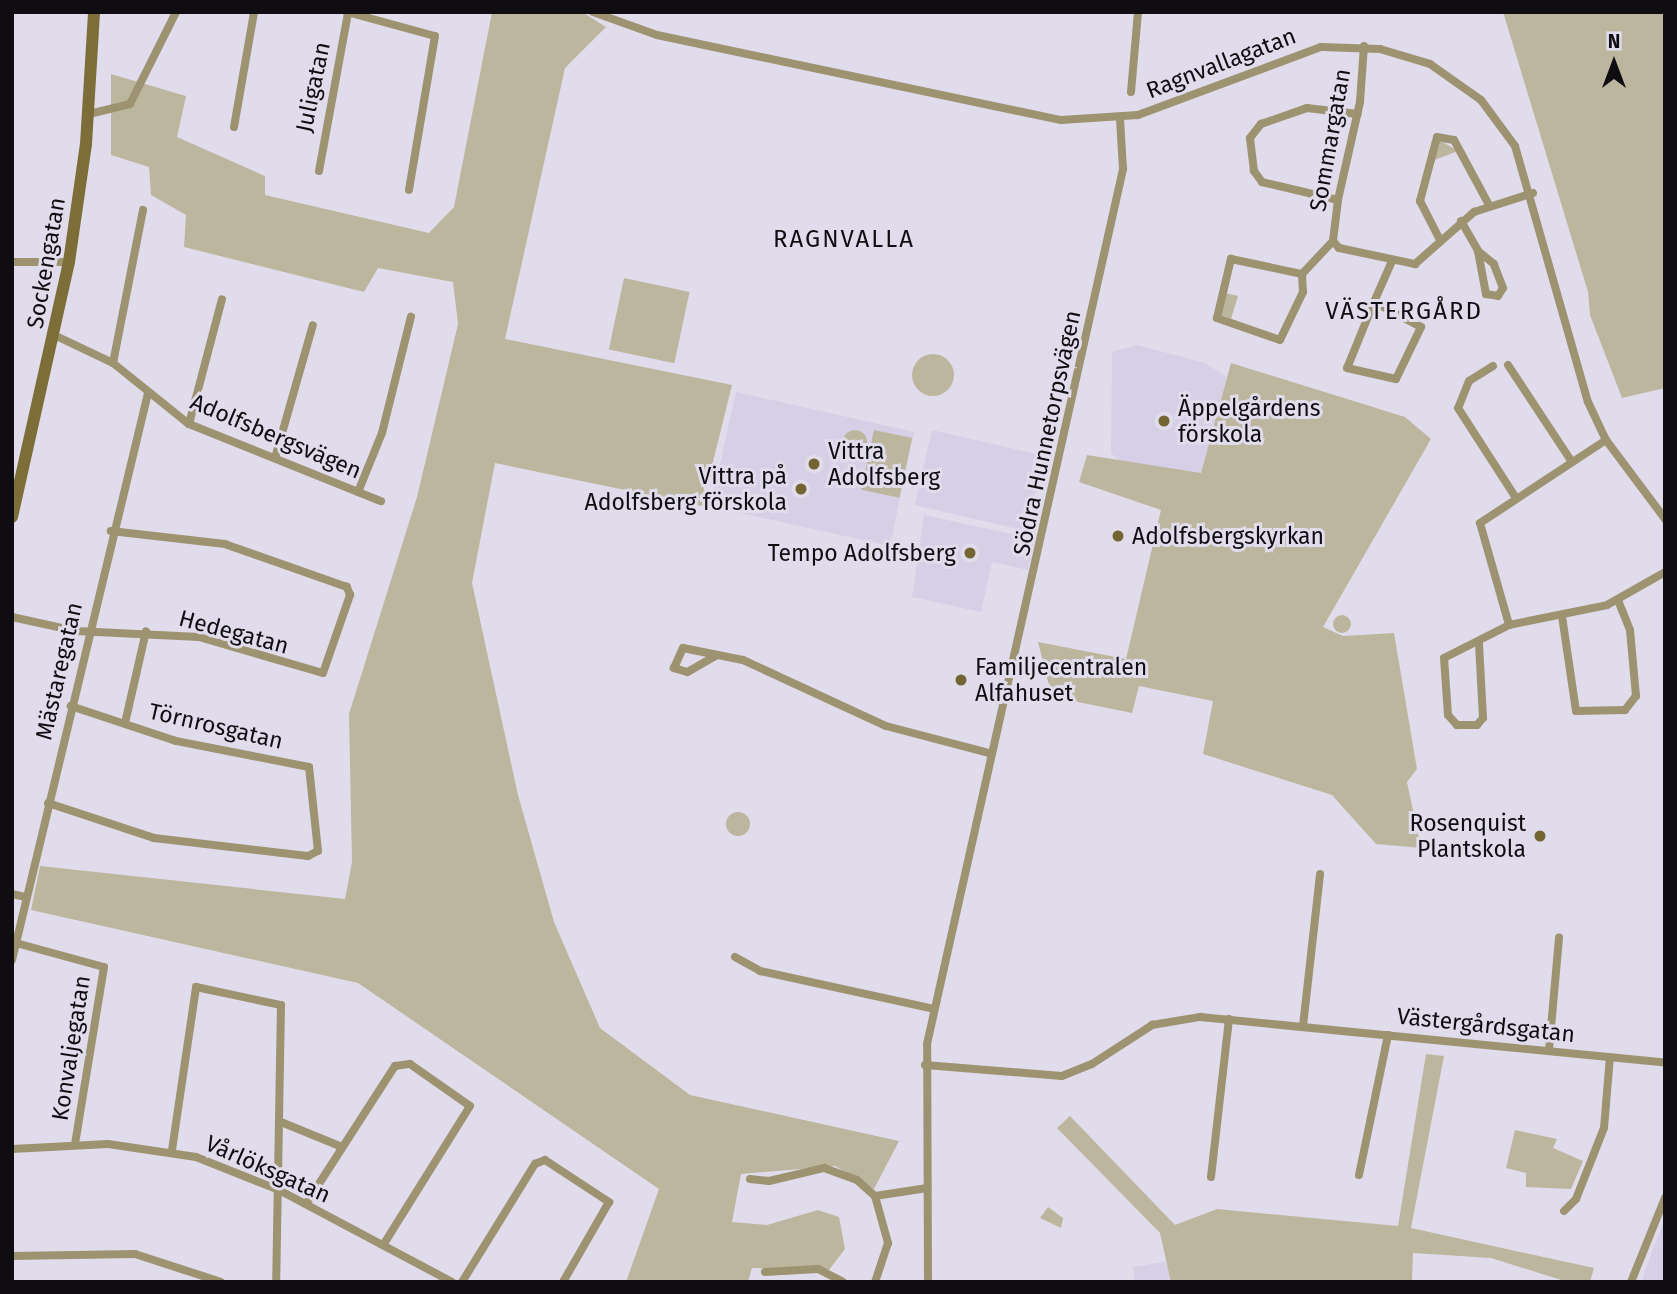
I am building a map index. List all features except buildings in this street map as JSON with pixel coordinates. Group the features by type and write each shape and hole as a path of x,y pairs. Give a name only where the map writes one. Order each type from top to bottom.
{"street":[{"name":"Sockengatan","path":"12,517 69,262 89,114 94,12"},
{"path":"89,114 130,104 176,12"},
{"path":"234,127 254,12"},
{"path":"348,12 435,36 409,190"},
{"name":"Juligatan","path":"319,171 348,12"},
{"name":"Ragnvallagatan","path":"593,12 657,35 1045,118 1120,119 1301,52 1364,46 1430,64 1475,94 1515,146 1533,192 1583,388 1606,440 1665,519"},
{"path":"1131,92 1138,12"},
{"name":"Sommargatan","path":"1302,274 1333,241 1338,200 1358,114 1364,46"},
{"path":"1338,200 1262,182 1254,171 1251,138 1261,124 1307,108 1358,114"},
{"name":"Södra Hunnetorpsvägen","path":"928,1282 925,1065 934,1009 989,752 1035,580 1123,169 1120,119"},
{"path":"1440,240 1420,201 1437,137 1454,140 1489,205"},
{"name":"Sommargatan","path":"1333,241 1342,250 1392,261 1419,262 1461,220 1489,205 1533,192"},
{"path":"113,363 143,210"},
{"path":"1461,220 1478,251 1486,294 1499,295 1494,264 1478,251"},
{"path":"1231,260 1302,274 1303,292 1280,340 1217,318 1231,260"},
{"path":"1374,302 1421,327 1396,379 1347,368 1374,302 1392,261"},
{"path":"12,262 69,262"},
{"path":"189,424 222,299"},
{"path":"358,492 382,433 411,317"},
{"path":"275,458 313,325"},
{"name":"Adolfsbergsvägen","path":"54,335 113,363 189,424 381,501"},
{"path":"1508,365 1572,462"},
{"path":"1493,366 1469,381 1458,408 1516,498"},
{"name":"Mästaregatan","path":"12,960 111,531 148,393"},
{"path":"1509,625 1480,523 1606,440"},
{"name":"Hedegatan","path":"12,617 89,628 199,637 321,674 350,595 347,587 225,544 111,531"},
{"path":"1479,644 1483,718 1477,725 1457,726 1448,715 1442,663 1509,625 1562,616 1618,600 1665,572"},
{"path":"1562,616 1576,711 1626,710 1636,696 1630,630 1618,600"},
{"path":"125,723 146,631"},
{"path":"717,655 687,672 674,668 682,648 717,655 768,668 886,726 989,752"},
{"name":"Törnrosgatan","path":"48,803 154,838 312,856 318,848 312,769 176,741 71,706"},
{"path":"1303,1026 1320,874"},
{"path":"12,894 25,897"},
{"path":"1549,1050 1559,937"},
{"name":"Konvaljegatan","path":"16,943 104,965 75,1144"},
{"path":"735,957 760,971 934,1009"},
{"path":"172,1150 199,985 282,1006 276,1282"},
{"path":"1211,1177 1229,1019"},
{"name":"Västergårdsgatan","path":"925,1065 1051,1077 1092,1065 1161,1022 1229,1019 1665,1063"},
{"path":"1359,1175 1388,1035"},
{"path":"1564,1211 1576,1199 1604,1128 1611,1057"},
{"path":"306,1204 400,1062 469,1104 383,1245"},
{"path":"281,1122 342,1147"},
{"name":"Vårlöksgatan","path":"12,1149 75,1144 172,1150 279,1190 452,1282"},
{"path":"462,1282 536,1164 545,1160 610,1202 563,1282"},
{"path":"750,1179 769,1181 824,1168 858,1180 875,1196 888,1243 875,1282"},
{"path":"875,1196 926,1188"},
{"path":"1631,1282 1665,1198"},
{"path":"12,1256 135,1254 220,1282"},
{"path":"765,1272 818,1269 843,1282"}],"shaded area":[{"path":"492,12 582,12 606,27 565,68 505,339 732,385 702,506 495,463 472,583 518,795 554,922 600,1028 690,1095 899,1141 874,1189 835,1166 741,1174 732,1222 767,1225 818,1210 839,1217 845,1249 829,1270 752,1268 748,1282 626,1282 659,1189 358,983 31,910 40,866 345,899 352,862 349,714 417,497 458,324 453,282 378,268 364,292 184,247 186,215 151,195 149,167 111,155 111,74 186,96 177,137 265,176 265,195 429,233 454,207"},
{"path":"1503,12 1665,12 1665,388 1622,398 1590,315 1588,292"},
{"path":"1441,141 1458,151 1432,161 1438,143"},
{"path":"624,278 690,292 674,363 609,349"},
{"path":"1225,293 1238,296 1231,319 1221,315"},
{"name":"Äppelgårdens förskola","path":"1137,345 1205,363 1227,377 1201,473 1119,461 1111,453 1112,352"},
{"path":"933,354 948,360 954,375 948,390 933,396 918,390 912,375 918,360"},
{"path":"1231,363 1405,417 1431,439 1323,627 1343,636 1394,633 1417,769 1407,782 1421,848 1376,844 1332,795 1203,754 1213,701 1139,686 1132,713 1058,698 1048,682 1038,642 1126,659 1161,510 1079,482 1087,455 1201,473"},
{"name":"Vittra Adolfsberg","path":"736,392 914,432 890,546 718,508 713,496"},
{"path":"850,430 860,430 867,437 867,447 860,454 850,454 843,447 843,437"},
{"path":"874,430 912,438 899,498 861,490"},
{"path":"932,430 1044,456 1027,531 915,505"},
{"path":"924,515 1034,539 1028,570 992,562 981,612 912,597"},
{"path":"1342,615 1348,618 1351,624 1348,630 1342,633 1336,630 1333,624 1336,618"},
{"path":"738,812 749,819 750,824 743,835 738,836 727,829 726,824 733,813"},
{"path":"1426,1054 1444,1056 1411,1228 1594,1268 1590,1282 1568,1282 1491,1258 1413,1253 1412,1282 1171,1282 1160,1233 1057,1128 1070,1116 1175,1225 1217,1209 1398,1226"},
{"path":"1515,1130 1557,1139 1553,1148 1583,1161 1571,1189 1526,1187 1526,1173 1506,1168"},
{"path":"1048,1207 1063,1218 1061,1228 1040,1218"},
{"path":"1665,1219 1665,1282 1642,1282 1645,1270"},
{"path":"1169,1261 1173,1282 1135,1282 1133,1267"}],"place":[{"name":"Äppelgårdens förskola","path":"1164,421"},
{"name":"Vittra Adolfsberg","path":"814,464"},
{"name":"Vittra på Adolfsberg förskola","path":"801,489"},
{"name":"Adolfsbergskyrkan","path":"1118,536"},
{"name":"Tempo Adolfsberg","path":"970,553"},
{"name":"Familjecentralen Alfahuset","path":"961,680"},
{"name":"Rosenquist Plantskola","path":"1540,836"}],"district":[{"name":"RAGNVALLA","path":"844,240"},
{"name":"VÄSTERGÅRD","path":"1404,312"}]}
